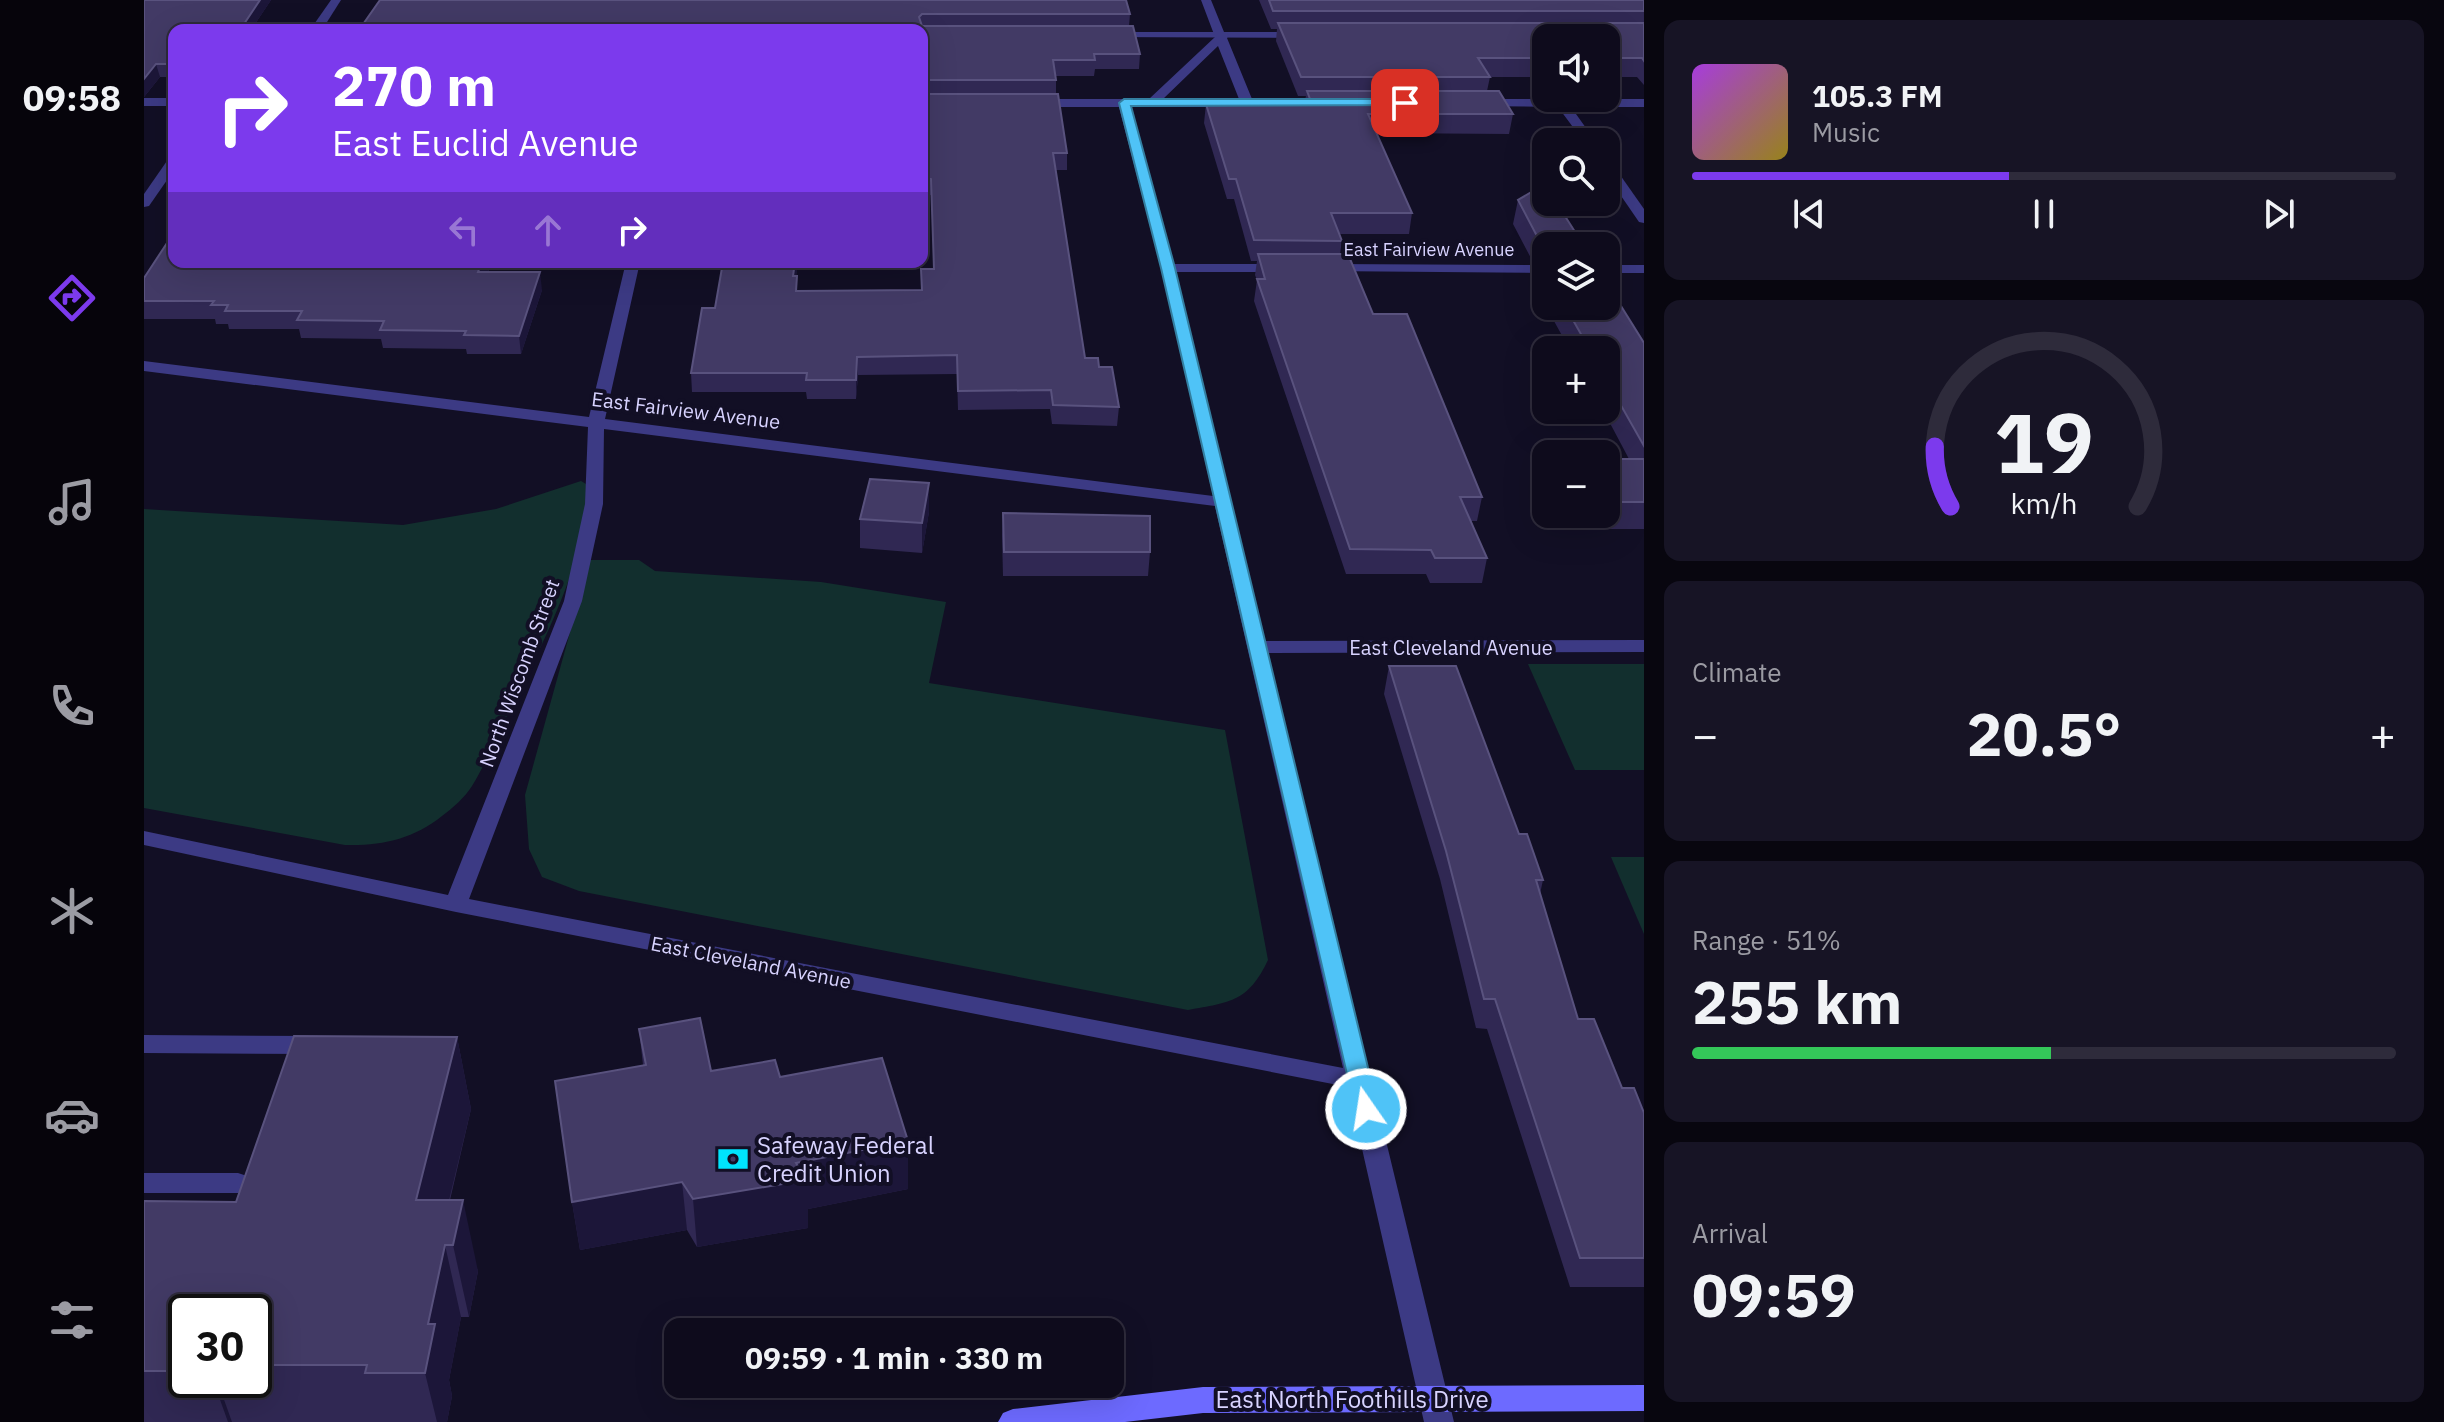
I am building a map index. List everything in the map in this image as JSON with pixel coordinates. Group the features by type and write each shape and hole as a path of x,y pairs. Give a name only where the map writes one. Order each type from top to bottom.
{"main road":[{"name":"East North Foothills Drive","path":"1013,1422 1203,1400 1436,1410 1644,1398"}],"street":[{"path":"320,24 336,0"},
{"path":"1206,0 1223,35 1247,103"},
{"path":"1096,35 1317,35"},
{"path":"1152,103 1223,35"},
{"path":"144,102 168,102"},
{"path":"1015,103 1341,103"},
{"path":"1124,103 1168,268 1436,1410"},
{"path":"1468,103 1532,103"},
{"path":"1620,103 1644,103"},
{"path":"144,203 168,169"},
{"path":"1620,185 1644,219"},
{"name":"North Wiscomb Street","path":"456,904 573,601 594,504 596,421 632,268"},
{"name":"East Fairview Avenue","path":"1168,268 1532,269"},
{"path":"1620,269 1644,269"},
{"name":"East Fairview Avenue","path":"144,366 1222,502"},
{"name":"East Cleveland Avenue","path":"1258,647 1644,646"},
{"name":"East Cleveland Avenue","path":"144,838 456,904 1359,1080"},
{"path":"144,1044 334,1045"},
{"path":"144,1183 238,1183"}],"green space":[{"path":"581,481 586,484 586,511 581,540 559,605 477,778 446,813 420,830 396,840 345,845 144,808 144,509 403,525 496,509"},
{"path":"590,560 639,560 655,571 821,582 946,602 929,683 1225,730 1268,960 1261,974 1237,998 1188,1010 579,891 542,877 529,849 525,795"},
{"path":"1528,664 1644,664 1644,770 1575,770"},
{"path":"1611,857 1644,857 1644,934"}],"building":[{"path":"144,0 260,0 244,24 168,24 168,64 156,64 144,79"},
{"path":"380,0 1126,0 1130,14 922,14 919,17 921,24 363,24"},
{"path":"1269,0 1644,0 1644,11 1273,11"},
{"path":"1278,23 1644,23 1644,61 1642,58 1620,58 1620,24 1532,24 1532,58 1478,58 1490,77 1301,77"},
{"path":"928,26 1133,26 1140,54 1094,54 1095,60 1053,60 1056,80 928,80"},
{"path":"1307,91 1499,91 1513,114 1368,114 1412,213 1331,213 1342,241 1254,240 1236,179 1229,179 1206,104 1307,104 1304,99 1310,99"},
{"path":"928,94 1058,94 1067,153 1053,153 1085,358 1098,358 1099,367 1112,367 1119,407 1053,405 1051,390 958,391 957,355 857,357 856,380 806,380 807,373 691,373 702,308 715,308 722,268 794,268 796,291 922,290 921,269 934,269 931,179 928,179"},
{"path":"1532,192 1532,216 1565,216 1575,232 1535,232 1518,200"},
{"path":"168,242 168,268 480,268 478,272 540,272 519,336 464,335 466,331 380,330 384,321 297,320 302,311 225,311 228,305 211,305 214,301 144,301 144,278"},
{"path":"1258,254 1348,254 1373,314 1407,314 1482,497 1460,497 1487,558 1435,558 1431,550 1350,549 1257,279 1265,279"},
{"path":"1620,304 1644,343 1644,446 1620,404 1620,336 1582,336 1573,320 1620,320"},
{"path":"1620,459 1644,459 1644,502 1620,502"},
{"path":"870,479 929,483 922,523 860,519"},
{"path":"1003,513 1150,516 1150,552 1004,552"},
{"path":"1389,666 1456,666 1519,834 1527,834 1543,880 1536,880 1578,1019 1594,1019 1622,1088 1634,1088 1644,1113 1644,1258 1580,1258 1495,999 1484,999 1446,851"},
{"path":"700,1018 711,1071 775,1060 780,1077 882,1058 908,1141 796,1163 806,1180 693,1199 682,1182 572,1202 555,1081 646,1065 639,1029"},
{"path":"294,1036 457,1037 416,1200 463,1200 453,1245 445,1245 428,1324 435,1324 425,1373 365,1373 367,1365 272,1365 272,1294 168,1294 168,1371 144,1371 144,1201 236,1202"}],"place":[{"name":"Safeway Federal Credit Union","path":"733,1159"}],"route":[{"path":"1366,1109 1168,268 1124,103 1405,103"}]}
